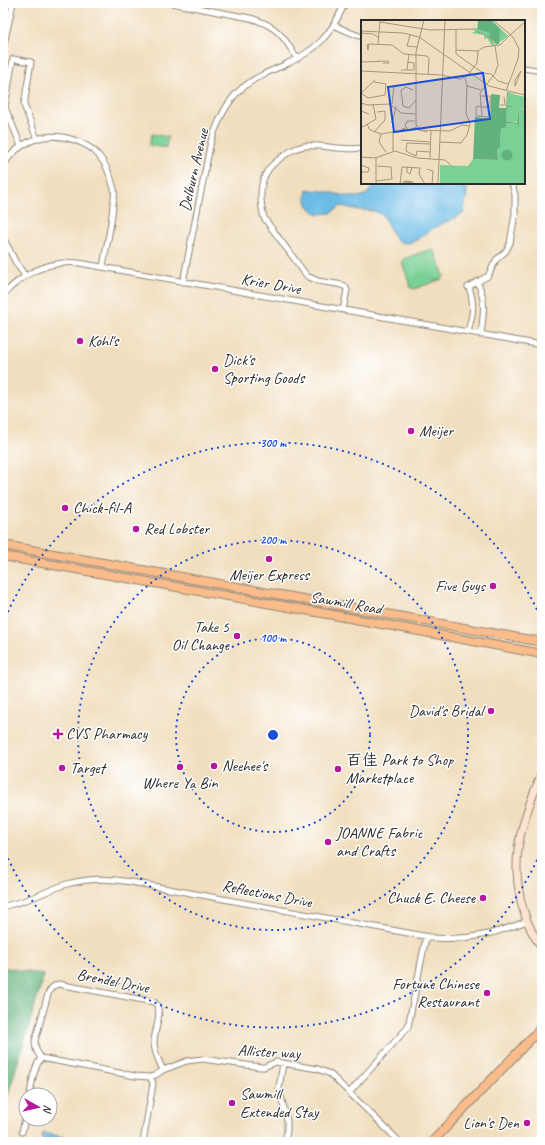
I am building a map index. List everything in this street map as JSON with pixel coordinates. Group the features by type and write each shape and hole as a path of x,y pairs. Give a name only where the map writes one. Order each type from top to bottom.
{"main road":[{"name":"Sawmill Road","path":"3,544 542,642"},
{"name":"Sawmill Road","path":"3,556 341,616 542,654"},
{"path":"432,1142 542,1027"}],"street":[{"path":"4,44 13,3"},
{"path":"171,3 250,18 270,25 284,37 297,59"},
{"name":"Delburn Avenue","path":"183,282 211,140 222,115 243,88 261,75 297,59 313,48 329,33 345,3"},
{"path":"334,25 361,37"},
{"path":"21,146 5,108 13,59 31,62 24,105 37,139"},
{"path":"525,68 542,71"},
{"path":"3,166 11,155 21,146 37,139 53,135 78,141 93,150 99,156 109,172 114,191 111,220 102,267"},
{"path":"343,310 346,288 343,285 318,282 307,276 264,218 261,206 261,193 264,179 269,169 293,149 312,146 348,149 361,148"},
{"path":"468,332 473,309 469,287 488,276 496,260 506,251 510,244 515,214 515,196 512,184"},
{"path":"3,237 6,248 25,276"},
{"name":"Krier Drive","path":"3,295 15,283 25,276 45,267 63,263 78,263 542,345"},
{"path":"477,282 482,292 484,304 480,334"},
{"path":"542,772 524,821 518,846 517,861 517,876 522,905 527,921 536,940 542,947"},
{"name":"Reflections Drive","path":"3,906 28,900 61,886 92,879 120,880 426,937 452,939 474,937 500,931 527,921"},
{"path":"349,1093 408,1027 426,937"},
{"name":"Brendel Drive","path":"41,1058 36,1052 35,1041 50,989 58,984 154,1002 157,1005 159,1014 154,1046 163,1070"},
{"path":"32,1087 35,1070 41,1058 135,1076 150,1077 153,1084 143,1142"},
{"name":"Allister way","path":"150,1077 163,1070 197,1059 224,1061 256,1067 264,1067 276,1062 322,1070 330,1074 400,1142"},
{"path":"283,1063 280,1088 287,1121 285,1142"},
{"path":"22,1132 23,1127"}],"green space":[{"path":"152,134 168,137 166,148 149,145"},
{"path":"431,249 435,252 444,276 442,279 414,289 411,288 402,262 403,259"},
{"path":"3,967 44,975 3,1112"}],"water":[{"path":"374,184 465,184 467,191 464,213 432,229 415,241 408,243 398,242 383,215 374,211 359,210 341,206 331,213 318,214 308,206 306,201 307,189 356,197 361,197 369,191"},
{"path":"44,1133 90,1142 45,1142 42,1139 42,1135"}],"place":[{"name":"Kohl's","path":"80,341"},
{"name":"Dick's Sporting Goods","path":"215,369"},
{"name":"Meijer","path":"411,431"},
{"name":"Chick-fil-A","path":"65,508"},
{"name":"Red Lobster","path":"136,529"},
{"name":"Meijer Express","path":"269,559"},
{"name":"Five Guys","path":"493,586"},
{"name":"Take 5 Oil Change","path":"237,636"},
{"name":"David's Bridal","path":"491,711"},
{"name":"CVS Pharmacy","path":"58,734"},
{"name":"Neehee's","path":"214,766"},
{"name":"Where Ya Bin","path":"180,767"},
{"name":"Target","path":"62,768"},
{"name":"百佳 Park to Shop Marketplace","path":"338,769"},
{"name":"JOANNE Fabric and Crafts","path":"328,842"},
{"name":"Chuck E. Cheese","path":"483,898"},
{"name":"Fortune Chinese Restaurant","path":"487,993"},
{"name":"Sawmill Extended Stay","path":"232,1103"},
{"name":"Lion's Den","path":"527,1123"}]}
